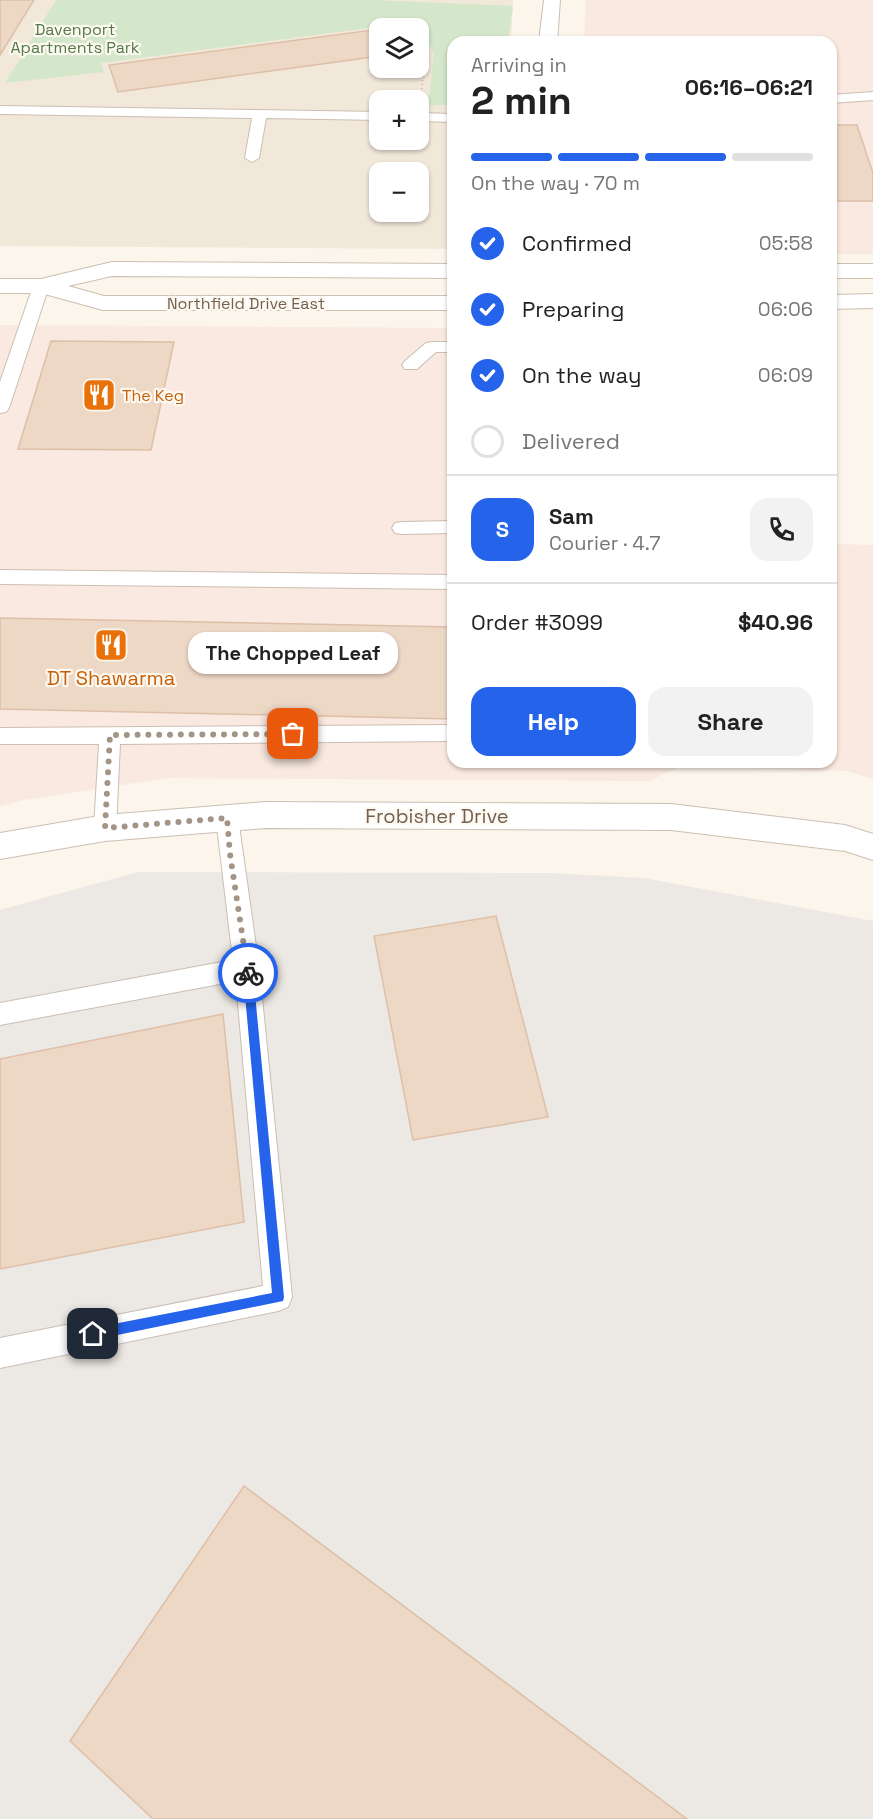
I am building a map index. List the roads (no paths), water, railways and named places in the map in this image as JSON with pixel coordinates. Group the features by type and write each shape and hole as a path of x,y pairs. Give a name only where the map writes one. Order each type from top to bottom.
{"main road":[{"path":"549,36 552,0"},
{"name":"Northfield Drive East","path":"0,286 41,286 112,269 447,271"},
{"path":"837,271 873,271"},
{"name":"Northfield Drive East","path":"41,286 103,303 447,303"},
{"path":"837,302 873,302"},
{"name":"Frobisher Drive","path":"0,846 105,828 265,815 671,817 845,838 873,847"}],"lane":[{"path":"837,99 873,96"},
{"path":"0,110 369,116"},
{"path":"252,158 260,114"},
{"path":"429,117 447,118"},
{"path":"0,408 8,357 41,286"},
{"path":"411,364 432,347 447,347"},
{"path":"402,528 447,527"},
{"path":"0,577 447,582"},
{"path":"0,736 447,733"},
{"path":"105,828 110,735"},
{"path":"0,1353 278,1297 247,968 227,818"},
{"path":"0,1014 247,968"}],"place":[{"name":"The Keg","path":"99,395"},
{"name":"DT Shawarma","path":"111,645"},
{"name":"The Chopped Leaf","path":"293,734"}],"park label":[{"name":"Davenport Apartments Park","path":"75,38"}]}
